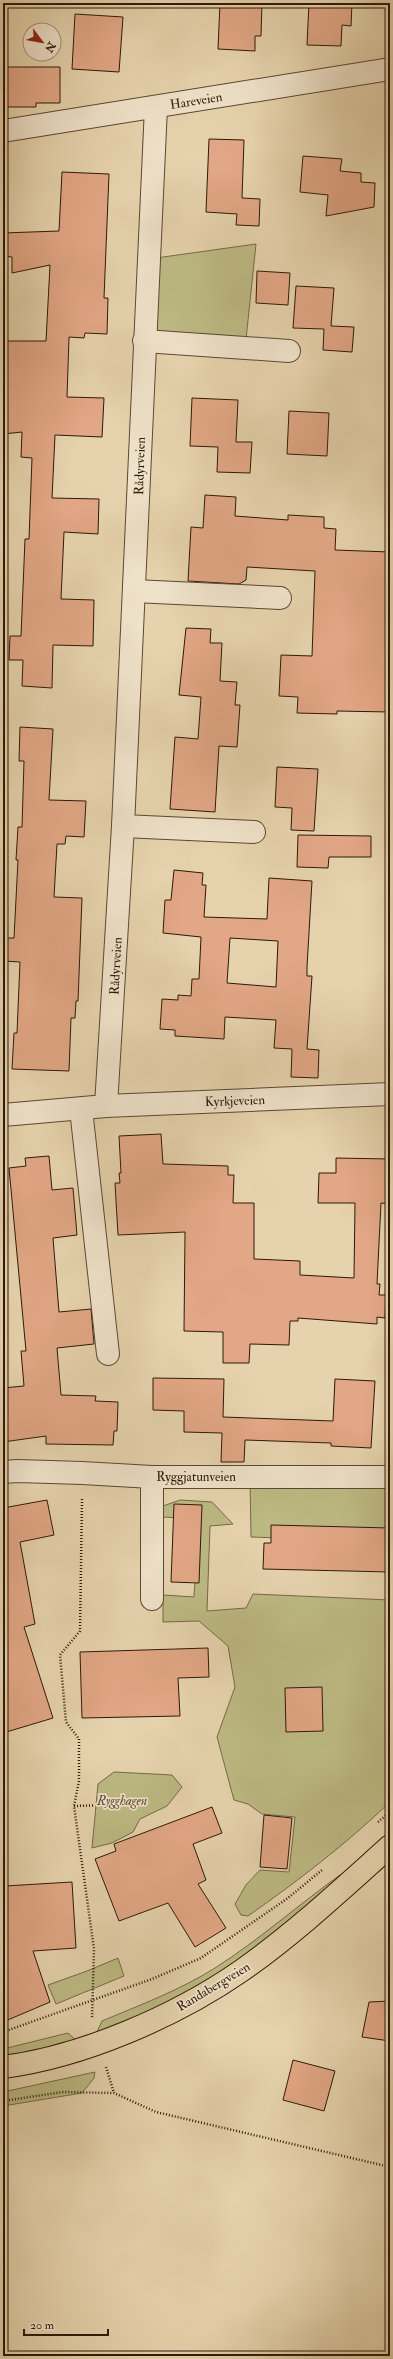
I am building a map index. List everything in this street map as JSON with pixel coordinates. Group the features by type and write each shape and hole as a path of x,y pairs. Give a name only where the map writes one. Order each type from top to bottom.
{"main road":[{"name":"Randabergveien","path":"3,2066 70,2052 119,2036 177,2008 240,1972 286,1937 390,1846"}],"street":[{"name":"Hareveien","path":"3,131 390,69"},
{"name":"Rådyrveien","path":"106,1106 123,826 144,341 156,107"},
{"path":"144,341 289,351"},
{"path":"134,591 280,598"},
{"path":"123,826 254,832"},
{"name":"Kyrkjeveien","path":"3,1115 106,1106 390,1094"},
{"path":"81,1109 108,1354"},
{"name":"Ryggjatunveien","path":"3,1472 82,1472 152,1477 390,1477"},
{"path":"152,1477 152,1599"}],"path":[{"path":"82,1472 80,1631 60,1655 66,1722 78,1739 79,1781 74,1806 94,1949 92,2022"},
{"path":"74,1806 107,1805"},
{"path":"3,2032 152,1979 201,1958 288,1898 325,1868"},
{"path":"104,2059 114,2093"},
{"path":"3,2101 63,2092 114,2093 156,2112 390,2167"}],"green space":[{"path":"256,244 245,349 157,338 156,258"},
{"path":"250,1476 390,1477 390,1542 251,1537"},
{"path":"180,1500 212,1502 233,1524 210,1526 207,1611 246,1608 253,1594 390,1600 390,1802 321,1862 248,1916 241,1915 235,1904 246,1885 260,1870 289,1872 295,1817 262,1814 248,1804 234,1800 217,1737 235,1687 228,1646 199,1621 163,1622 163,1595 194,1597 199,1519 163,1517 163,1506"},
{"name":"Rygghagen","path":"114,1772 172,1775 182,1787 167,1806 140,1819 133,1832 112,1843 92,1848 98,1784"},
{"path":"340,1875 346,1875 245,1964 94,2038 102,2021 174,1990 202,1976 247,1946"},
{"path":"118,1958 124,1976 56,2004 48,1985"},
{"path":"68,2033 79,2043 3,2063 3,2049"},
{"path":"95,2072 94,2078 82,2093 3,2106 3,2092"}],"building":[{"path":"220,3 262,3 261,36 255,36 255,51 218,49"},
{"path":"309,3 352,3 351,26 342,25 341,46 307,45"},
{"path":"75,14 123,17 119,72 72,69"},
{"path":"3,67 60,67 60,103 36,103 36,107 3,107"},
{"path":"209,139 244,140 242,198 260,199 259,226 236,225 237,214 206,212"},
{"path":"303,156 342,159 340,171 361,173 361,182 375,183 374,207 326,216 328,195 300,192"},
{"path":"62,172 109,174 104,298 108,298 107,334 85,333 84,338 69,337 67,397 104,398 102,437 55,435 52,498 99,499 98,534 64,532 61,599 94,600 93,646 53,645 52,688 22,686 23,660 9,660 10,636 21,636 25,539 29,539 32,458 21,457 22,432 3,434 3,341 46,341 50,265 12,273 12,257 3,256 3,233 59,231"},
{"path":"257,271 290,273 288,305 256,303"},
{"path":"296,286 334,288 331,326 354,327 352,352 323,350 324,329 293,328"},
{"path":"192,398 238,400 236,442 252,442 250,473 217,472 218,447 190,446"},
{"path":"289,411 329,413 327,456 287,454"},
{"path":"205,495 236,497 235,516 288,520 288,515 324,517 324,528 336,529 335,550 390,552 390,712 337,711 337,714 297,713 298,697 279,696 281,655 312,656 315,571 247,567 246,580 239,584 188,581 191,527 203,528"},
{"path":"186,628 211,629 210,643 222,643 220,681 237,682 235,705 240,705 237,747 219,746 215,812 170,809 175,737 198,739 201,697 179,695"},
{"path":"20,727 53,729 49,800 86,801 84,837 66,836 65,844 57,844 54,897 82,898 78,1001 76,1001 75,1018 71,1018 69,1071 12,1069 14,1033 17,1033 20,962 4,961 4,938 14,938 18,860 16,860 18,827 22,827 24,761 19,761"},
{"path":"277,767 318,769 314,831 291,830 292,808 275,807"},
{"path":"298,835 371,836 371,857 329,857 328,868 297,867"},
{"path":"174,870 203,873 202,885 206,885 204,917 267,919 269,878 312,881 307,976 312,976 307,1049 319,1050 318,1078 291,1077 292,1049 274,1048 276,1020 225,1017 224,1039 175,1036 175,1030 160,1029 162,999 178,1000 178,995 191,996 192,979 199,979 201,937 163,933 165,900 171,900","holes":["230,938 278,941 276,987 227,983"]},
{"path":"161,1134 163,1164 228,1166 228,1175 234,1175 233,1203 254,1203 254,1259 300,1261 300,1275 354,1278 355,1203 318,1203 319,1173 336,1173 336,1158 390,1159 390,1204 381,1203 377,1284 380,1284 379,1295 386,1295 385,1318 377,1317 377,1324 298,1318 298,1321 290,1321 289,1345 250,1344 249,1363 223,1363 223,1332 184,1331 185,1232 118,1235 115,1183 120,1183 119,1173 121,1173 119,1136"},
{"path":"49,1156 52,1190 73,1188 77,1235 53,1238 59,1312 91,1309 94,1344 57,1348 61,1395 96,1396 95,1401 118,1402 117,1431 114,1431 113,1445 46,1444 46,1436 3,1442 3,1388 24,1386 21,1351 26,1351 9,1168 26,1166 25,1158"},
{"path":"153,1378 224,1379 223,1417 333,1421 335,1379 375,1381 371,1448 331,1446 331,1443 245,1440 244,1462 221,1462 222,1433 184,1432 184,1411 153,1410"},
{"path":"47,1500 54,1535 20,1542 35,1624 24,1627 53,1718 3,1733 3,1508"},
{"path":"174,1504 202,1505 199,1583 171,1582"},
{"path":"271,1525 390,1528 390,1572 263,1569 264,1543 271,1543"},
{"path":"208,1648 209,1677 178,1678 180,1716 82,1718 80,1652"},
{"path":"322,1687 323,1731 286,1732 285,1688"},
{"path":"212,1807 222,1833 193,1844 206,1880 198,1884 226,1928 195,1947 168,1903 119,1921 95,1859 116,1851 114,1844"},
{"path":"264,1815 292,1818 287,1869 260,1867"},
{"path":"72,1882 76,1948 33,1951 50,2002 3,2022 3,1895 6,1894 5,1886"},
{"path":"390,2001 390,2041 362,2037 369,2002"},
{"path":"293,2060 335,2071 324,2111 283,2100"}]}
